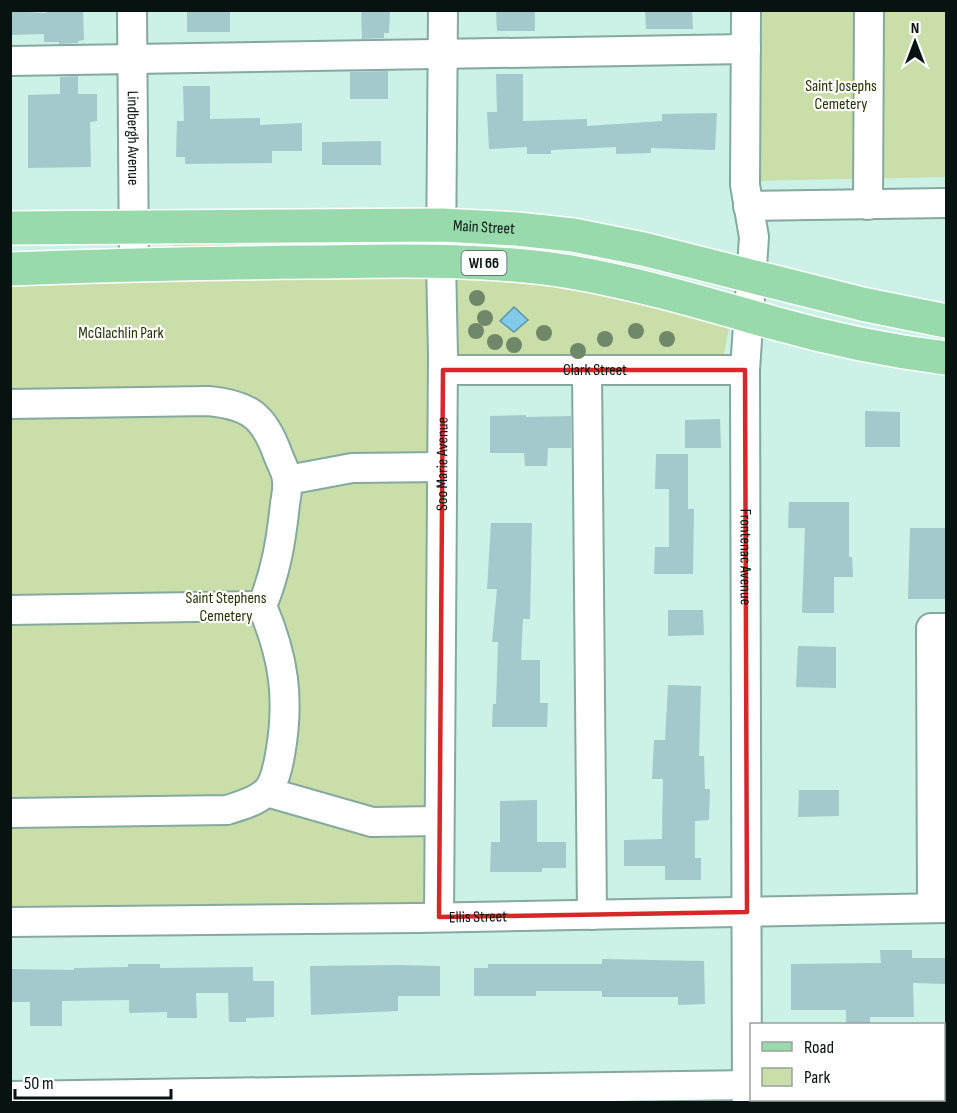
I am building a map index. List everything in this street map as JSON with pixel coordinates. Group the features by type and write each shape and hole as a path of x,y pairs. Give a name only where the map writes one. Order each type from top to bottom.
{"main road":[{"name":"Main Street","path":"10,228 442,225 517,229 573,235 643,249 862,304 946,321"},
{"name":"WI 66","path":"10,268 441,260 494,263 571,272 670,293 775,324 857,343 946,358"}],"street":[{"name":"Lindbergh Avenue","path":"132,10 134,264"},
{"name":"Soo Marie Avenue","path":"438,917 443,370 441,260 443,10"},
{"name":"Frontenac Avenue","path":"746,10 746,185 754,237 745,370 748,1091"},
{"path":"868,10 868,205"},
{"path":"10,61 746,49"},
{"path":"748,206 946,203"},
{"name":"Clark Street","path":"443,370 745,370"},
{"path":"587,370 592,915"},
{"path":"10,404 197,402 232,404 249,411 263,424 272,439 288,480 273,578 261,606 275,638 282,667 285,703 285,729 278,767 267,792 251,802 227,810 10,813"},
{"path":"288,480 352,468 442,467"},
{"path":"10,610 261,606"},
{"path":"939,908 931,628 946,628"},
{"path":"267,792 372,822 439,821"},
{"name":"Ellis Street","path":"10,922 939,908"},
{"path":"10,1096 748,1091"}],"highlighted area":[{"path":"443,370 745,370 747,912 439,917"}],"green space":[{"name":"Saint Josephs Cemetery","path":"757,11 946,11 946,177 756,181"},
{"path":"156,238 266,239 196,248 168,244"},
{"name":"Saint Stephens Cemetery","path":"134,277 476,277 524,281 615,295 723,322 729,329 724,354 470,359 443,382 439,917 11,919 11,283"}],"water":[{"path":"514,307 528,320 514,332 500,321"}],"building":[{"path":"46,10 83,10 84,40 78,43 59,44 59,42 44,42 44,34 10,35 10,11 46,13"},
{"path":"187,10 230,10 230,32 187,32"},
{"path":"361,10 390,10 389,33 384,33 384,38 362,39"},
{"path":"496,10 535,10 535,31 497,31"},
{"path":"645,10 692,10 693,29 646,29"},
{"path":"388,71 388,99 350,99 350,72"},
{"path":"496,74 523,74 523,121 587,119 587,126 662,121 662,114 717,113 715,150 651,148 651,153 616,154 616,147 551,150 551,154 527,154 527,147 489,149 487,112 497,112"},
{"path":"78,76 78,94 97,94 97,121 90,122 91,167 28,168 28,95 60,94 60,77"},
{"path":"183,86 210,86 210,119 260,118 260,125 302,123 302,151 272,151 272,163 185,164 185,157 176,157 177,121 184,121"},
{"path":"381,141 381,165 322,165 322,142"},
{"path":"865,411 900,412 900,447 865,447"},
{"path":"526,415 526,417 571,416 571,448 548,448 547,466 525,466 524,453 490,453 490,416"},
{"path":"720,419 721,448 685,448 685,420"},
{"path":"656,454 688,454 688,509 694,509 693,574 654,574 655,547 669,547 669,489 655,489"},
{"path":"789,502 849,502 849,557 852,557 853,577 834,577 834,613 802,613 805,528 788,528"},
{"path":"491,523 532,523 530,619 523,619 521,660 540,660 540,703 548,703 547,727 492,727 493,704 496,704 498,642 492,642 497,589 487,589"},
{"path":"910,528 946,528 946,599 908,599"},
{"path":"668,610 703,610 704,635 668,636"},
{"path":"798,646 836,647 836,688 796,687"},
{"path":"668,685 701,686 699,756 704,756 705,789 710,789 709,820 695,821 695,858 701,858 701,880 665,880 665,866 624,866 624,840 662,839 663,779 652,779 654,740 665,740"},
{"path":"799,790 839,790 839,816 798,817"},
{"path":"537,800 537,842 566,842 566,868 542,868 542,872 490,872 491,842 500,842 500,801"},
{"path":"880,950 912,950 912,958 946,958 946,984 913,983 914,1017 870,1017 870,1023 846,1023 846,1010 791,1010 791,964 881,963"},
{"path":"602,959 704,961 705,1004 678,1005 678,997 602,997 602,991 536,991 536,996 474,996 474,968 488,968 488,964 602,964"},
{"path":"128,964 160,964 160,968 253,967 253,981 274,981 274,1017 246,1018 246,1022 229,1022 228,993 196,993 197,1018 167,1018 167,1012 129,1013 129,1000 62,1001 62,1026 30,1026 30,1002 10,1002 10,969 74,970 74,968 128,967"},
{"path":"310,966 440,966 440,996 398,996 398,1011 311,1015"}],"park label":[{"name":"McGlachlin Park","path":"121,333"}]}
